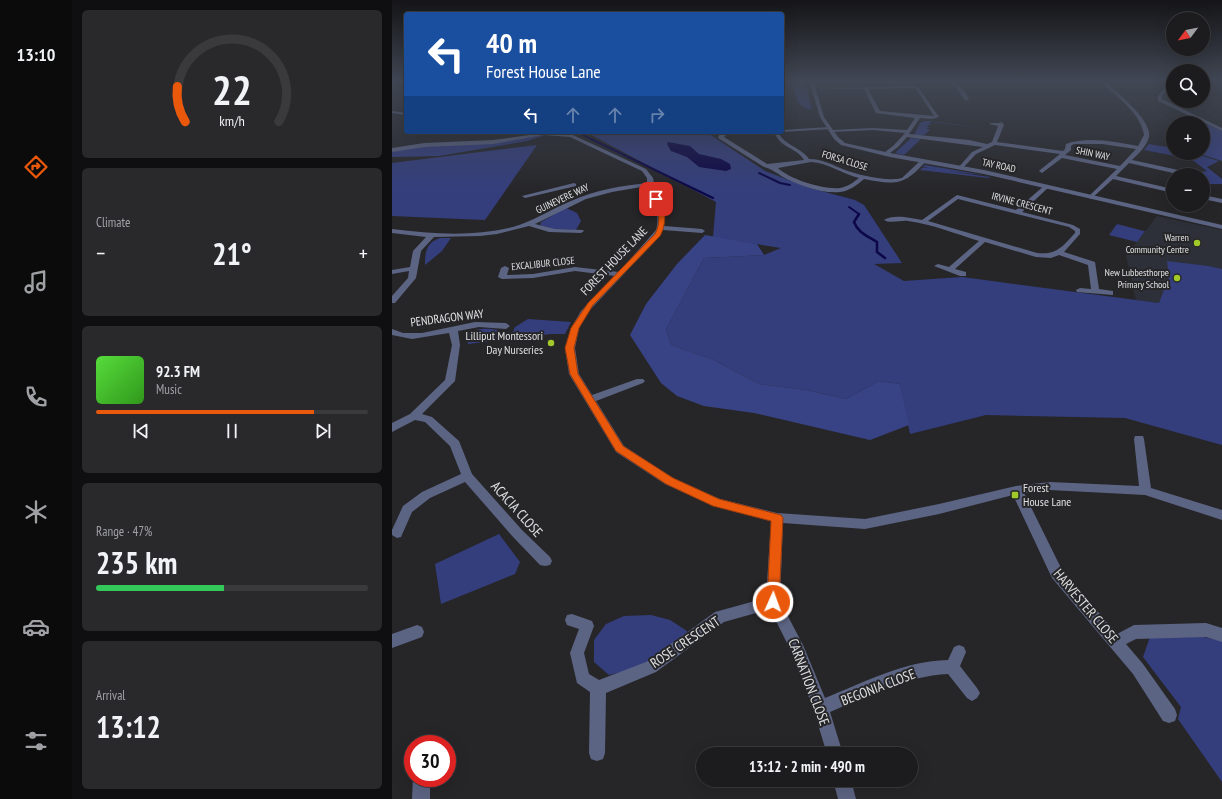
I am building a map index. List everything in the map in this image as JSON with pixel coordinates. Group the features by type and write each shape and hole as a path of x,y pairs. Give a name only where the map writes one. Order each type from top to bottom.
{"street":[{"name":"TAY ROAD","path":"822,117 838,141 843,144 1047,186 1222,227"},
{"path":"886,154 898,146 908,134 918,117"},
{"path":"923,117 935,117"},
{"path":"1091,196 1140,148 1147,137 1146,128 1137,117"},
{"path":"1196,117 1222,130"},
{"path":"961,168 974,153 994,143 1002,124 990,124"},
{"path":"784,130 873,129 987,146"},
{"name":"FOREST HOUSE LANE","path":"392,150 424,144 493,142 538,134"},
{"name":"FOREST HOUSE LANE","path":"553,134 571,136 644,170 650,178 650,184 662,213 661,228 654,239 585,311 572,338 570,348 574,374 620,449 669,481 716,503 777,518 865,524 939,509 1016,490 1050,486 1145,491 1222,515"},
{"path":"722,134 721,138 762,164 774,167 778,172 790,178 835,190 844,190 864,176"},
{"path":"777,134 780,142 802,153 807,160"},
{"path":"1042,171 1068,150 1068,144 1075,142 1140,148"},
{"name":"SHIN WAY","path":"994,143 1063,154 1120,168"},
{"name":"FORSA CLOSE","path":"774,167 807,160 824,162 844,171 864,176 892,181 901,181 923,161"},
{"path":"1127,161 1166,170"},
{"path":"1033,169 1050,173"},
{"path":"1111,177 1166,189"},
{"path":"525,196 572,182 587,196"},
{"name":"GUINEVERE WAY","path":"392,231 431,236 496,232 531,224 587,196 650,184"},
{"path":"1018,212 1047,186"},
{"name":"IRVINE CRESCENT","path":"947,194 1071,226 1078,230 1078,232 1060,253"},
{"path":"923,222 957,197"},
{"path":"1210,198 1222,201"},
{"path":"887,221 907,219 923,222 1042,256 1053,256 1060,253 1092,264 1095,292"},
{"name":"GUINEVERE WAY","path":"531,224 556,232 581,230"},
{"name":"FOREST HOUSE LANE","path":"661,228 702,231"},
{"path":"392,300 409,282 415,268 417,251 431,236"},
{"path":"950,270 984,240"},
{"path":"938,266 963,274"},
{"path":"392,272 415,268"},
{"name":"EXCALIBUR CLOSE","path":"505,268 502,277 533,276 575,269 620,274"},
{"path":"1080,290 1110,293"},
{"name":"PENDRAGON WAY","path":"392,332 417,336 485,324 506,326"},
{"path":"392,428 414,416 450,381 456,345 453,330"},
{"path":"589,400 640,382"},
{"name":"ACACIA CLOSE","path":"414,416 428,419 455,444 467,476 518,534 545,561"},
{"path":"1139,439 1145,491"},
{"path":"397,533 407,509 426,495 467,476"},
{"name":"HARVESTER CLOSE","path":"1016,490 1057,574 1070,592 1116,642 1138,669 1169,715"},
{"path":"773,602 777,518"},
{"name":"ROSE CRESCENT","path":"598,688 651,667 720,617 773,602"},
{"name":"CARNATION CLOSE","path":"773,602 798,650 821,708 833,747"},
{"path":"572,620 587,626 577,653 582,678 598,688 597,753"},
{"path":"1116,642 1134,632 1206,630 1222,635"},
{"path":"392,640 417,632"},
{"path":"959,652 952,667 972,693"},
{"name":"BEGONIA CLOSE","path":"821,708 912,672 952,667"},
{"path":"421,787 421,799"},
{"path":"844,787 847,799"}],"shaded area":[{"path":"925,121 996,129 931,122 929,124 933,125 928,125 927,127 931,128 926,128 930,130 924,135 914,135 920,123"},
{"path":"1210,126 1222,131 1222,161 1210,157"},
{"path":"590,134 709,134 765,171 810,188 855,200 864,205 902,263 874,264 904,281 962,277 1159,303 1169,277 1167,261 1222,269 1222,445 1125,418 986,415 910,434 900,384 879,381 846,399 806,390 759,384 714,360 671,345 666,329 704,258 764,255 781,248 713,237 716,202"},
{"path":"546,135 527,141 439,156 392,157 392,151 421,146 488,143"},
{"path":"911,138 921,139 904,155 895,153"},
{"path":"668,142 690,146 699,154 721,159 730,164 731,169 726,171 699,167 687,157 671,151 667,144"},
{"path":"1149,144 1166,147 1166,154 1144,150"},
{"path":"537,145 485,220 392,216 392,163"},
{"path":"1210,158 1219,161 1207,167 1208,168 1203,168 1192,160 1210,160"},
{"path":"925,165 983,175 946,171 990,177 920,170 922,168 929,168 922,167"},
{"path":"1210,169 1222,179 1222,184 1210,184"},
{"path":"566,208 577,213 581,221 576,230 553,229 540,225 541,222"},
{"name":"New Lubbesthorpe Primary School","path":"1157,216 1222,230 1222,312 1136,300 1126,256"},
{"path":"1117,224 1145,231 1137,242 1109,235"},
{"path":"705,235 757,244 764,255 704,258 666,329 671,345 714,360 759,384 806,390 846,399 879,381 900,384 909,425 870,440 754,413 704,406 677,396 661,383 630,335 646,304 677,264"},
{"path":"440,238 451,238 442,251 425,265 427,248 432,242"},
{"path":"528,319 571,322 565,334 551,334 468,344 466,334 470,332 486,329 498,330 500,334 513,332 515,327"},
{"path":"499,534 520,562 515,574 441,604 435,564"},
{"path":"651,615 670,620 687,631 687,636 666,652 634,669 609,675 594,662 594,640 606,624 624,616"},
{"path":"1180,632 1222,641 1222,782 1178,719 1181,707 1143,657 1150,637"}],"waterway":[{"path":"581,134 591,139"},
{"path":"591,139 713,198"},
{"path":"759,173 780,183 790,185"},
{"path":"849,207 859,214"},
{"path":"859,214 854,222 856,226 864,234 877,242 877,252 885,258"}],"place":[{"name":"Warren Community Centre","path":"1197,243"},
{"name":"New Lubbesthorpe Primary School","path":"1177,278"},
{"name":"Lilliput Montessori Day Nurseries","path":"551,343"},
{"name":"Forest House Lane","path":"1015,495"}],"route":[{"path":"656,199 662,213 661,228 658,234 590,304 575,328 570,348 574,374 620,449 669,481 716,503 777,518 773,602"}]}
